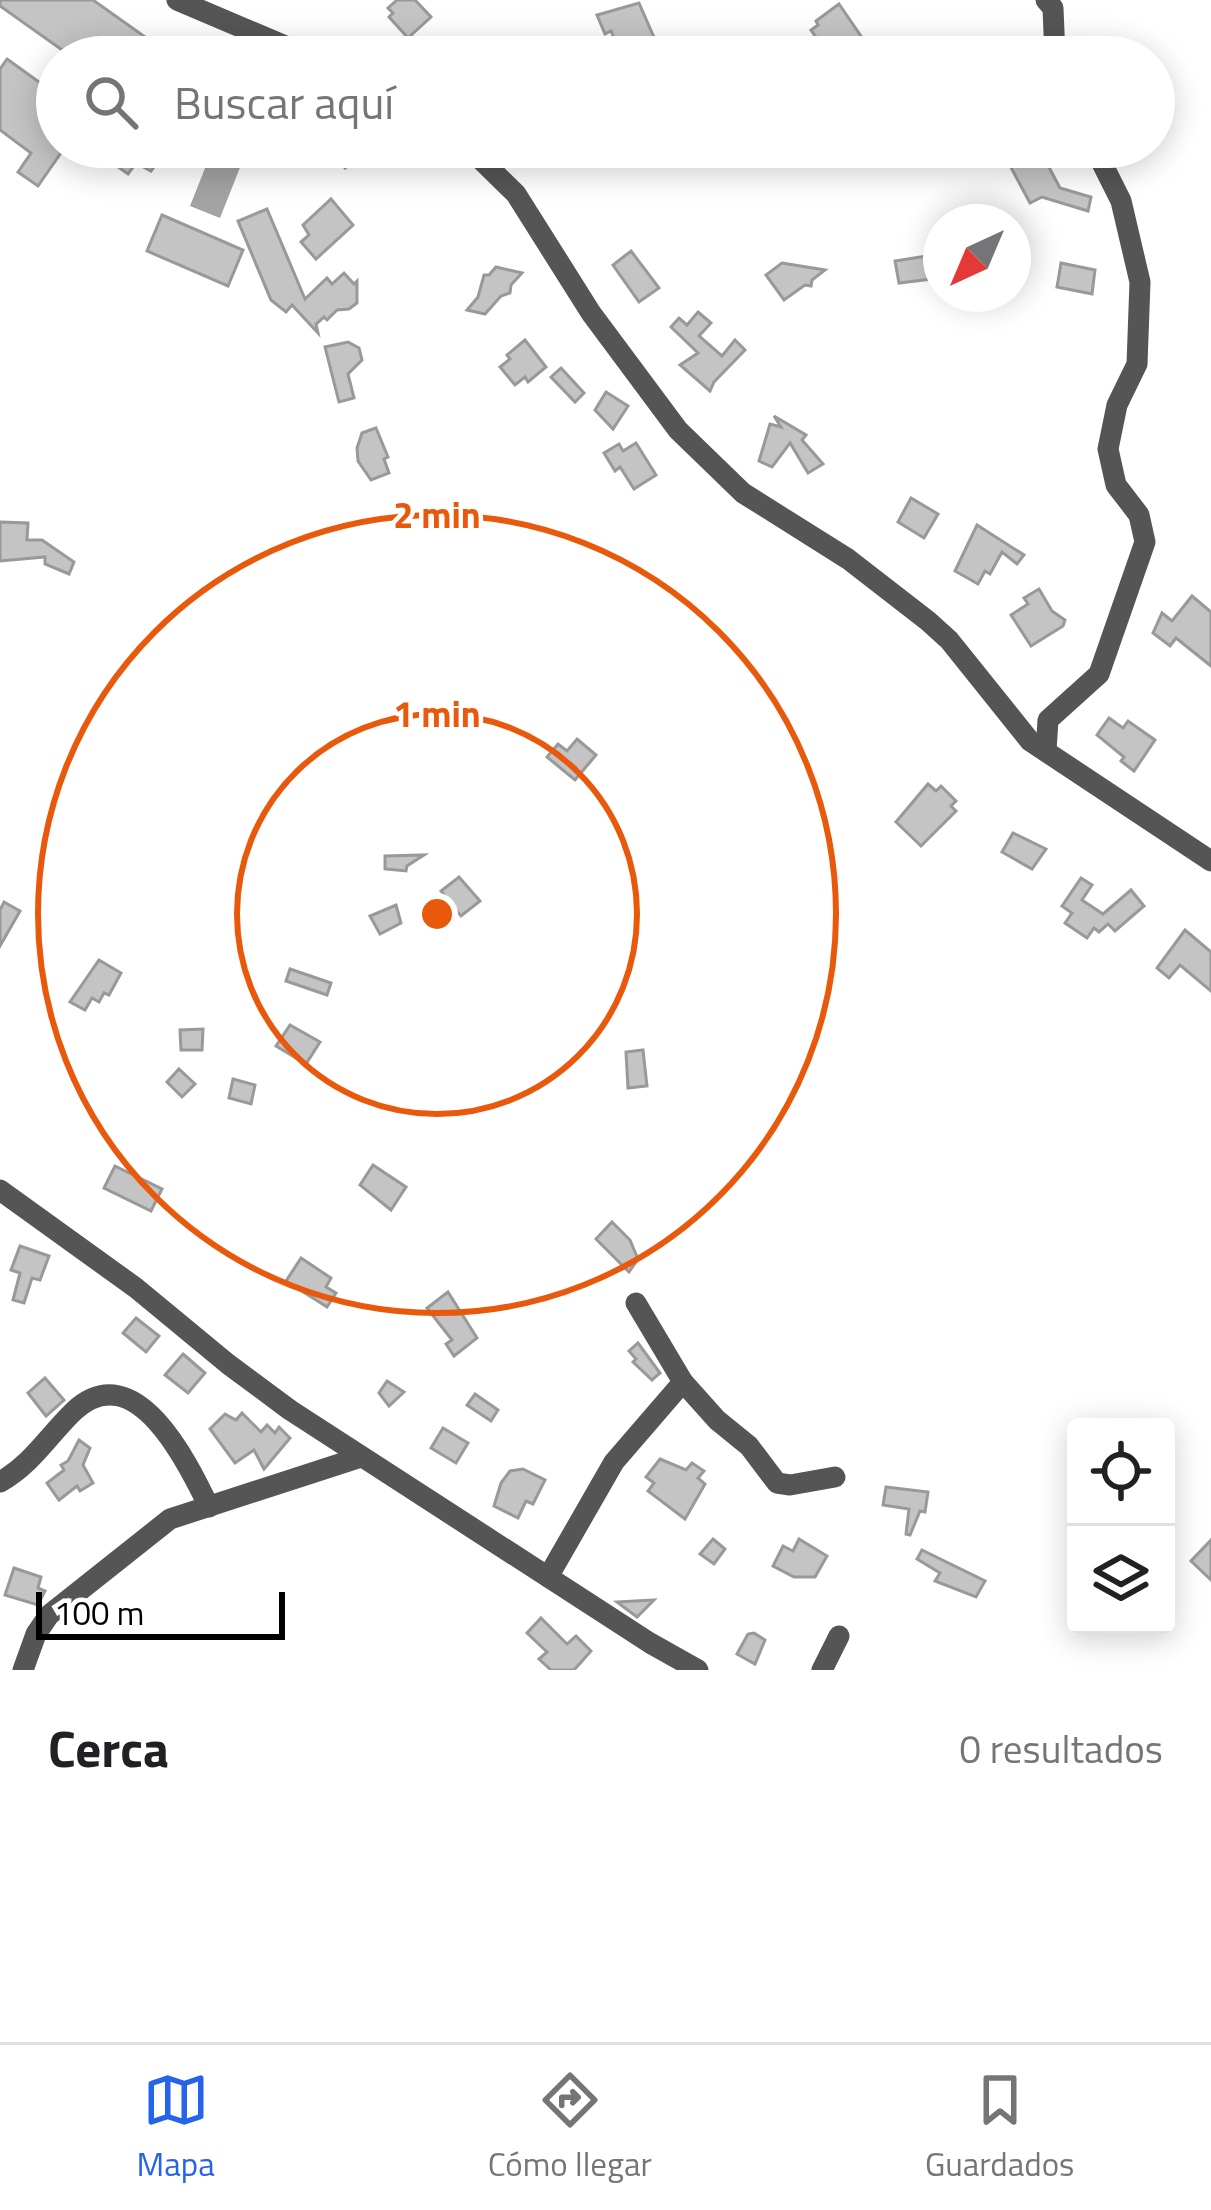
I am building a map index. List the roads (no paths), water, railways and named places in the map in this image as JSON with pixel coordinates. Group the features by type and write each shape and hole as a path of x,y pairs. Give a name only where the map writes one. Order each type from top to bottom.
{"street":[{"path":"177,0 262,36"},
{"path":"1046,0 1053,8 1054,36"},
{"path":"489,168 516,194 591,313 678,430 743,493 848,559 928,621 949,640 1030,741 1211,861"},
{"path":"1046,751 1048,720 1099,674 1145,542 1139,515 1116,485 1108,449 1117,405 1137,364 1140,282 1120,201 1104,168"},
{"path":"0,1190 136,1288 261,1390 698,1670"},
{"path":"636,1303 683,1382 717,1420 749,1446 777,1483 790,1486 835,1477"},
{"path":"548,1576 614,1462 683,1382"},
{"path":"0,1482 36,1456 76,1409 97,1396 113,1395 140,1407 167,1431 209,1507"},
{"path":"23,1670 36,1634 49,1615 158,1526 362,1457"},
{"path":"822,1670 839,1636"}]}
